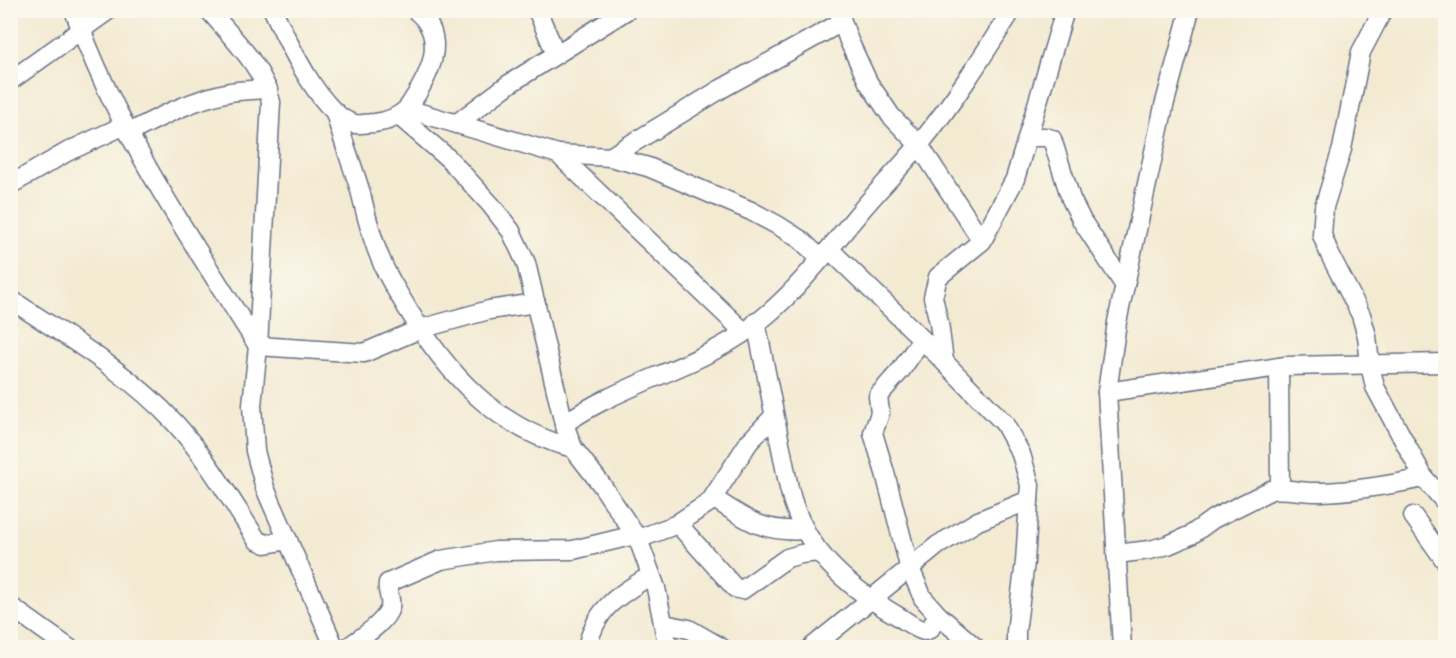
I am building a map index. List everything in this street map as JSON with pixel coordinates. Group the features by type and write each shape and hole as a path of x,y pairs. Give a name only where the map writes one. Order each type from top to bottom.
{"street":[{"path":"74,10 81,32 127,129 193,244 258,346"},
{"path":"10,81 109,10"},
{"path":"209,10 260,73 268,89 271,102 258,346 252,405 255,451 265,488 337,647 371,630 385,615 390,606 388,583 441,560 496,551 573,550 636,537 678,524 714,498 749,442 774,416"},
{"path":"273,10 298,60 319,94 335,112 355,124 378,122 403,113 456,124 558,154 610,157 648,167 751,211 825,254 944,361 1004,423 1021,454 1030,485 1016,648"},
{"path":"403,113 422,87 436,48 431,29 415,10"},
{"path":"537,10 556,54"},
{"path":"456,124 509,84 627,10"},
{"path":"564,424 602,400 714,351 776,306 825,254 919,145 974,69 1012,10"},
{"path":"944,361 933,297 938,278 982,241 1015,179 1065,10"},
{"path":"1122,648 1107,392 1117,322 1164,106 1190,10"},
{"path":"1383,10 1361,52 1342,149 1324,207 1322,235 1361,315 1367,336 1375,387 1424,478 1446,503"},
{"path":"610,157 840,16 868,82 891,116 919,145 982,241"},
{"path":"10,185 67,152 195,102 231,92 268,89"},
{"path":"335,112 380,260 420,329 438,355 486,404 527,432 548,442 573,448"},
{"path":"403,113 449,159 491,205 511,231 526,262 564,424 573,448 601,484 636,537 656,588 668,648"},
{"path":"1028,137 1046,136 1052,139 1082,221 1125,286"},
{"path":"558,154 750,327 774,416 794,509 819,552 834,570 870,600 924,631 930,629 938,615"},
{"path":"10,299 117,371 153,400 195,447 257,540 266,544 288,540"},
{"path":"258,346 364,353 420,329 489,310 536,303"},
{"path":"922,339 901,370 878,396 880,413 873,429 909,566 923,598 938,615 976,648"},
{"path":"1107,392 1279,367 1446,363"},
{"path":"1279,367 1280,489"},
{"path":"1116,554 1150,550 1168,545 1191,535 1213,519 1261,494 1280,489 1302,492 1342,491 1390,486 1424,478"},
{"path":"714,498 760,526 784,532 805,531"},
{"path":"811,648 909,566 938,545 978,521 1029,500"},
{"path":"1413,516 1446,562"},
{"path":"678,524 735,588 742,590 788,558 819,552"},
{"path":"587,648 591,630 598,617 613,599 651,575"},
{"path":"12,609 69,648"},
{"path":"664,624 689,629 722,648"},
{"path":"44,630 49,648"}]}
